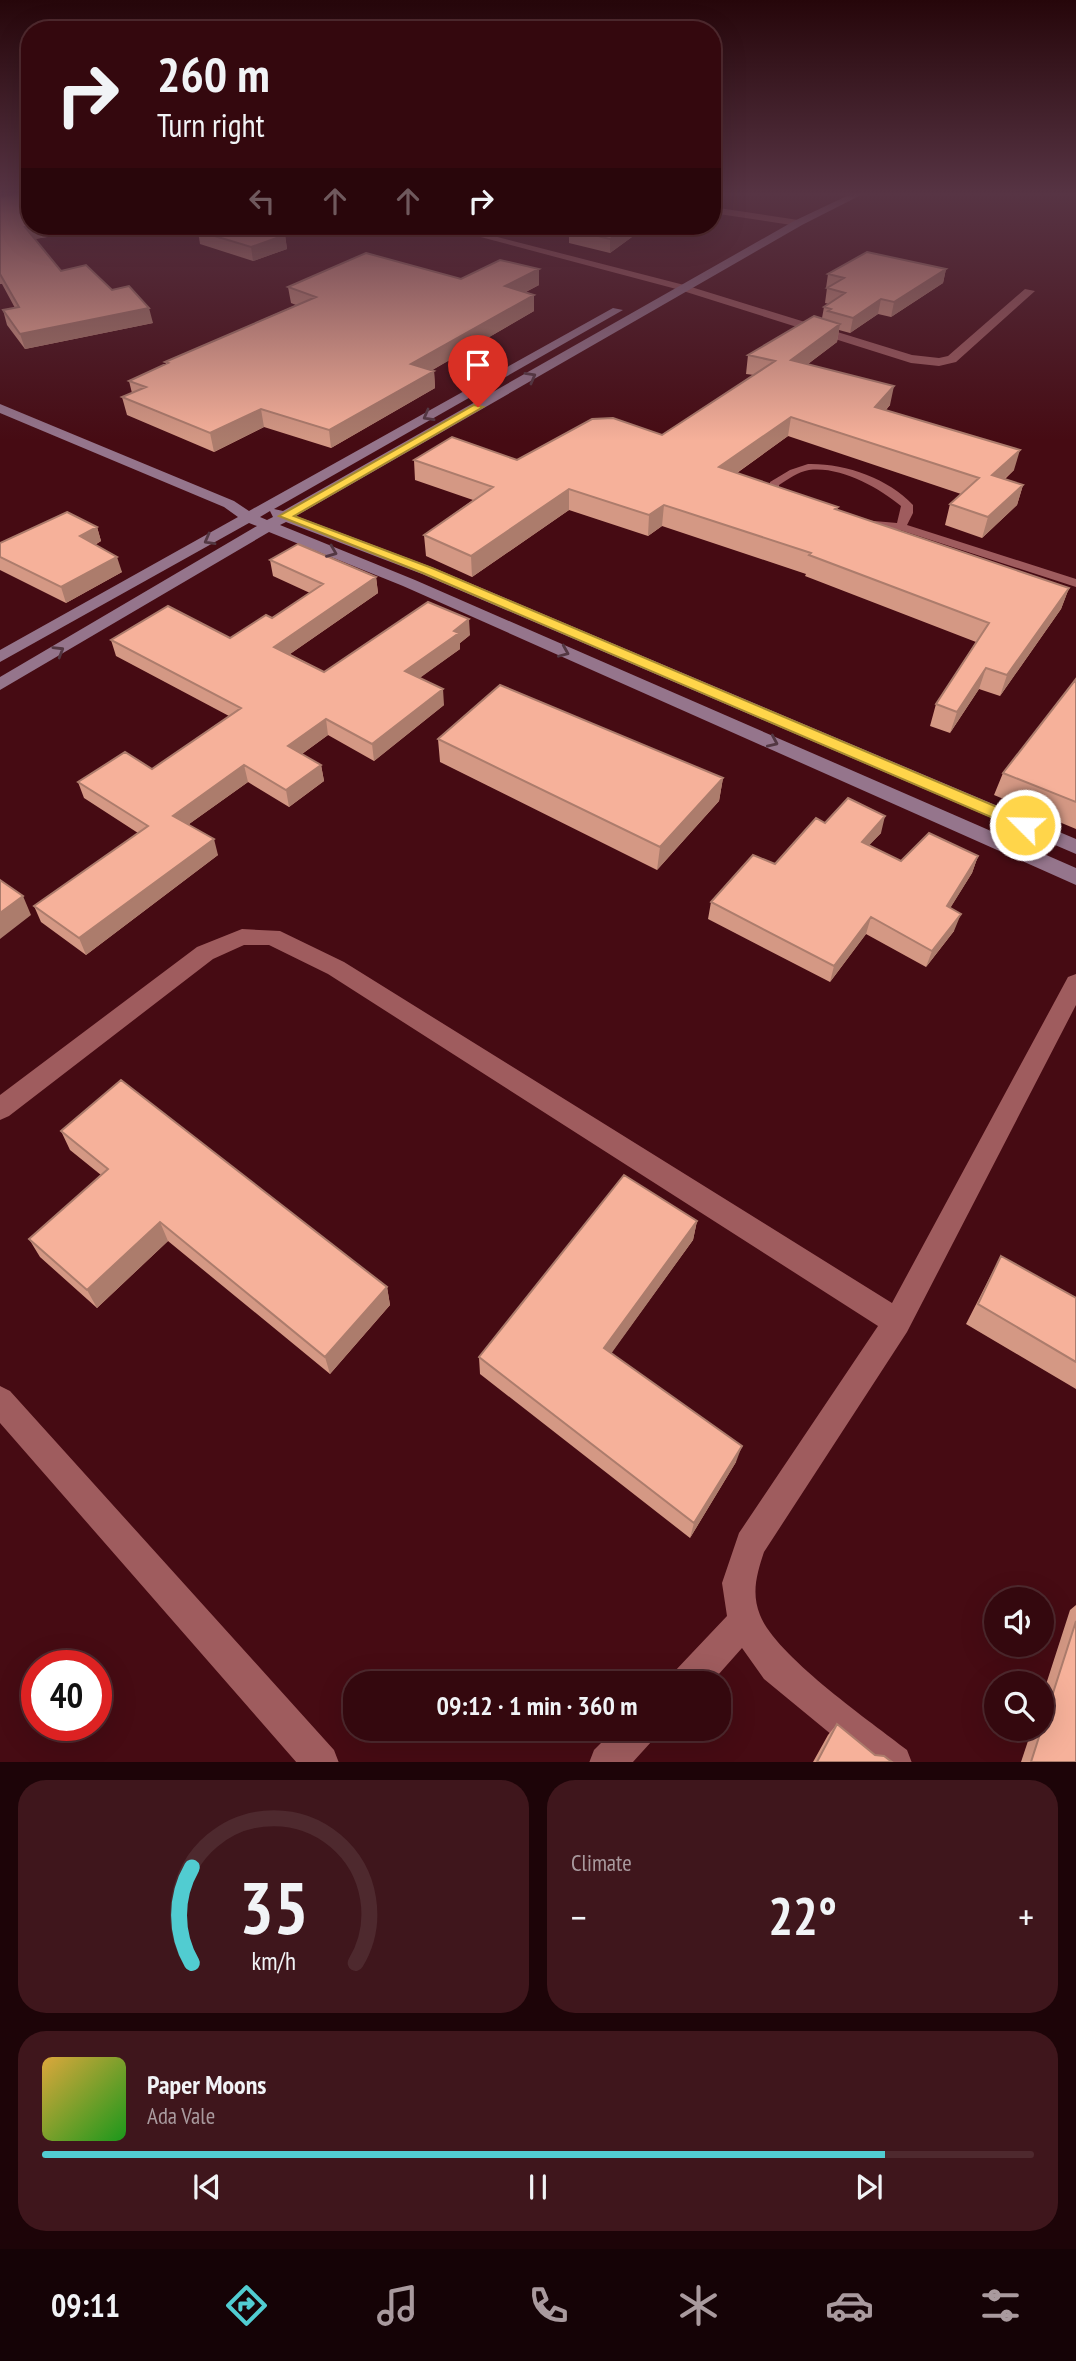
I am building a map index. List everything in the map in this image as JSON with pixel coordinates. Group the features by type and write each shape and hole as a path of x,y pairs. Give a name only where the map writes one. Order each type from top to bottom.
{"street":[{"path":"633,276 684,288 911,359 939,362 952,359 1029,291"},
{"path":"0,685 267,518 676,276"},
{"path":"0,656 249,518 285,516 705,276"},
{"path":"0,408 267,518 525,636 729,722 1076,877"},
{"path":"229,504 249,518"},
{"path":"285,516 428,571 1076,847"},
{"path":"410,583 428,571"},
{"path":"525,636 546,622"},
{"path":"729,722 742,706"},
{"path":"0,1109 205,954 242,937 272,937 336,968 897,1322"},
{"path":"894,1762 776,1667 744,1622 738,1583 750,1544 897,1322 1076,984"},
{"path":"0,1401 321,1762"},
{"path":"698,1671 744,1622"},
{"path":"607,1762 628,1741"}],"lane":[{"path":"802,507 774,493 772,489 774,484 790,473 817,467 857,476 896,495 907,505 907,513 901,527"},
{"path":"847,521 901,527 1076,583"}],"building":[{"path":"1,276 98,276 112,290 129,286 149,308 20,334 3,310 19,307"},
{"path":"313,276 451,276 461,279 467,276 525,276 505,286 534,295 411,364 434,371 329,430 261,409 210,433 122,397 146,387 129,381 168,363 165,362 316,297 288,287"},
{"path":"837,276 935,276 894,302 881,299 853,318 828,311 831,309 824,307 845,293 827,288 844,278"},
{"path":"814,316 840,324 791,360 894,386 875,407 1020,450 992,475 1023,485 988,517 950,504 979,478 791,417 719,467 1069,588 1007,675 986,668 957,712 936,704 989,623 809,555 811,553 664,505 649,515 569,489 471,556 424,535 493,487 414,460 452,437 517,460 592,419 613,418 662,435 775,361 748,355"},
{"path":"67,512 97,527 80,536 117,557 61,587 0,557 0,543"},
{"path":"298,544 376,577 274,647 324,672 428,602 469,619 454,631 459,633 405,671 443,689 372,744 326,719 288,746 321,765 286,790 244,765 173,816 214,839 79,938 34,906 148,826 78,782 125,752 152,769 241,708 111,640 168,606 230,638 266,615 272,618 323,584 270,560"},
{"path":"1076,679 1076,802 1003,773"},
{"path":"500,685 723,778 660,847 438,739"},
{"path":"848,798 885,816 862,842 901,861 929,833 978,856 947,906 961,914 932,951 871,917 834,966 711,902 753,855 775,864 816,818 825,823"},
{"path":"0,880 23,896 0,913"},
{"path":"121,1080 387,1287 325,1357 160,1222 87,1290 29,1239 108,1169 61,1131"},
{"path":"624,1175 697,1221 604,1348 742,1446 694,1523 479,1357"},
{"path":"1001,1256 1076,1298 1076,1362 978,1304"},
{"path":"1076,1621 1076,1762 1031,1762 1038,1741 1054,1741 1054,1690"},
{"path":"837,1724 875,1755 884,1756 892,1762 817,1762"}],"route":[{"path":"478,407 285,516 428,571 1025,825"}]}
